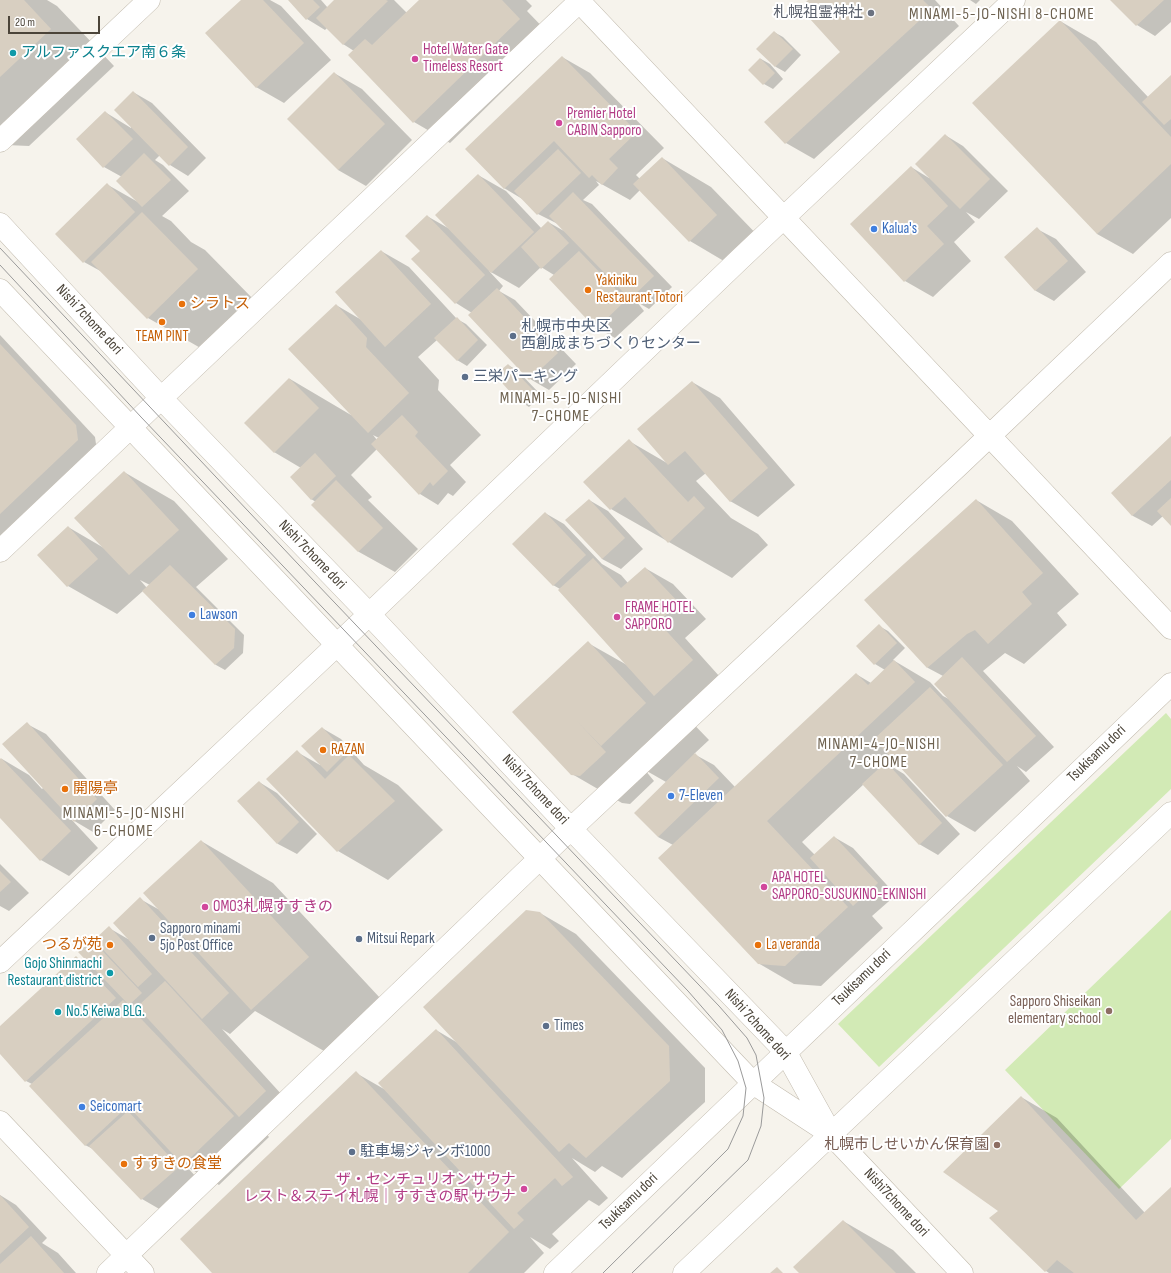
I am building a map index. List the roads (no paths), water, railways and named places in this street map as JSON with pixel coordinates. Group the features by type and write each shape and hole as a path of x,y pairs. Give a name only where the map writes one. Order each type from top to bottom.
{"street":[{"path":"0,141 149,0"},
{"path":"0,551 579,0 1171,628"},
{"path":"0,962 337,646 784,217 1014,0"},
{"name":"Nishi 7chome dori","path":"0,224 162,398 370,614 571,829 785,1052 831,1134"},
{"path":"108,1273 540,858 990,436 1171,263"},
{"path":"0,290 753,1083 831,1134"},
{"name":"Tsukisamu dori","path":"555,1273 1171,684"},
{"path":"684,1273 1171,813"},
{"path":"0,1122 143,1273"},
{"name":"Nishi7chome dori","path":"831,1134 962,1273"}],"tram line":[{"path":"0,248 315,582 719,1006 747,1038 756,1055 764,1098 761,1126 748,1160 632,1273"},
{"path":"0,265 141,417 688,991 722,1030 738,1061 746,1088 743,1116 728,1149 603,1273"}],"place":[{"name":"札幌祖霊神社","path":"871,13"},
{"name":"アルファスクエア南６条","path":"13,53"},
{"name":"Hotel Water Gate Timeless Resort","path":"415,59"},
{"name":"Premier Hotel CABIN Sapporo","path":"559,123"},
{"name":"Kalua's","path":"874,229"},
{"name":"Yakiniku Restaurant Totori","path":"588,290"},
{"name":"シラトス","path":"182,304"},
{"name":"TEAM PINT","path":"162,322"},
{"name":"札幌市中央区 西創成まちづくりセンター","path":"513,336"},
{"name":"三栄パーキング","path":"465,377"},
{"name":"Lawson","path":"192,615"},
{"name":"FRAME HOTEL SAPPORO","path":"617,617"},
{"name":"RAZAN","path":"323,750"},
{"name":"開陽亭","path":"65,789"},
{"name":"7-Eleven","path":"671,796"},
{"name":"APA HOTEL SAPPORO-SUSUKINO-EKINISHI","path":"764,887"},
{"name":"OMO3札幌すすきの","path":"205,907"},
{"name":"Sapporo minami 5jo Post Office","path":"152,938"},
{"name":"Mitsui Repark","path":"359,939"},
{"name":"つるが苑","path":"110,945"},
{"name":"La veranda","path":"758,945"},
{"name":"Gojo Shinmachi Restaurant district","path":"110,973"},
{"name":"Sapporo Shiseikan elementary school","path":"1109,1011"},
{"name":"No.5 Keiwa BLG.","path":"58,1012"},
{"name":"Times","path":"546,1026"},
{"name":"Seicomart","path":"82,1107"},
{"name":"札幌市しせいかん保育園","path":"997,1145"},
{"name":"駐車場ジャンボ1000","path":"352,1152"},
{"name":"すすきの食堂","path":"124,1164"},
{"name":"ザ・センチュリオンサウナ レスト＆ステイ札幌｜すすきの駅 サウナ","path":"524,1189"}],"district":[{"name":"MINAMI-5-JO-NISHI 8-CHOME","path":"1002,15"},
{"name":"MINAMI-5-JO-NISHI 7-CHOME","path":"561,408"},
{"name":"MINAMI-4-JO-NISHI 7-CHOME","path":"879,754"},
{"name":"MINAMI-5-JO-NISHI 6-CHOME","path":"124,823"}]}
